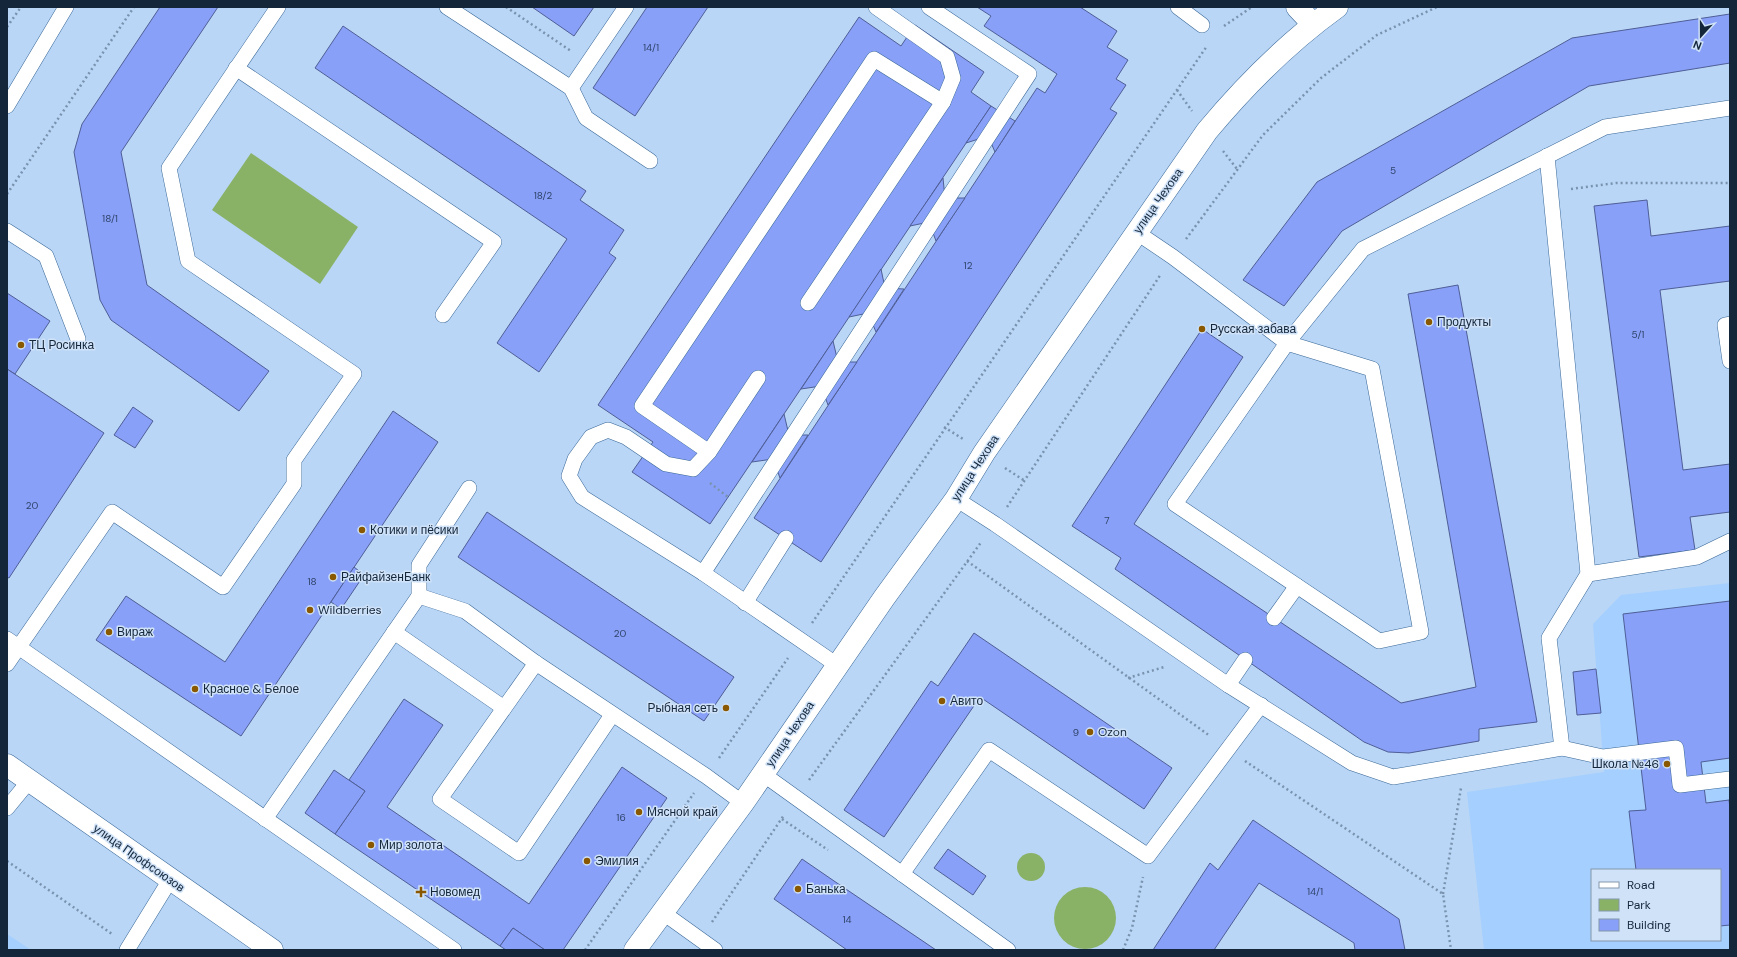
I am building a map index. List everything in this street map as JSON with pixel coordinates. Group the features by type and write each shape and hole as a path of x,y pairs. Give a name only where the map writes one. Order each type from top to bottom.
{"street":[{"path":"1297,7 1313,24"},
{"name":"улица Чехова","path":"635,950 743,803 837,665 956,499 984,453 1207,131 1267,64 1313,24 1337,7"},
{"name":"улица Профсоюзов","path":"7,765 272,950"}],"lane":[{"path":"7,106 66,7"},
{"path":"7,664 13,643 112,512 223,587 294,484 294,460 354,374 188,261 169,168 278,7"},
{"path":"447,7 571,88 586,118 650,161"},
{"path":"571,88 626,7"},
{"path":"808,303 943,102 953,78 948,57 876,7"},
{"path":"703,573 1029,74 930,7"},
{"path":"1178,7 1202,25"},
{"path":"709,452 642,406 874,58 943,102"},
{"path":"236,68 494,242 443,315"},
{"path":"1136,232 1173,257 1287,343 1372,369 1421,632 1379,641 1175,504 1287,343 1363,249 1605,127 1730,108"},
{"path":"1547,156 1588,574 1549,638 1562,748"},
{"path":"7,230 46,256 78,339"},
{"path":"1730,324 1725,325 1730,361"},
{"path":"758,378 709,452 693,469 666,464 626,437 608,430 590,437 575,459 569,476 582,497 703,573 837,665"},
{"path":"264,819 419,596 419,565 469,488"},
{"path":"956,499 996,524 1228,684 1352,763 1393,777 1562,748 1603,757 1676,748 1680,785 1730,779"},
{"path":"745,603 786,538"},
{"path":"1588,574 1697,557 1730,541"},
{"path":"1274,618 1297,586"},
{"path":"419,596 465,611 612,716 706,776 743,803"},
{"path":"394,632 504,708"},
{"path":"13,643 454,950"},
{"path":"1228,684 1245,660"},
{"path":"536,663 440,799 518,853 612,716"},
{"path":"902,874 989,750 1148,856 1261,705"},
{"path":"763,774 1008,950"},
{"path":"7,808 30,780"},
{"path":"128,948 170,880"},
{"path":"662,912 715,950"}],"path":[{"path":"7,27 21,7"},
{"path":"7,194 134,7"},
{"path":"506,7 588,62"},
{"path":"1223,27 1252,7"},
{"path":"700,939 796,798 967,560 996,524 1173,257 1264,135 1321,78 1377,35 1437,7"},
{"path":"584,950 800,640 1209,43"},
{"path":"1551,191 1616,183 1730,183"},
{"path":"1128,678 1191,659"},
{"path":"1444,894 1465,765"},
{"path":"1124,950 1132,928 1148,856"},
{"path":"7,861 128,948"}],"shaded area":[{"name":"Школа №46","path":"1730,583 1730,950 1484,950 1467,792 1604,772 1593,624 1621,595"},
{"path":"7,934 31,950 7,950"}],"green space":[{"path":"251,153 358,227 320,284 212,210"},
{"path":"1031,853 1037,854 1041,857 1044,861 1044,873 1041,877 1037,880 1031,881 1025,880 1021,877 1018,873 1017,867 1018,861 1021,857 1025,854"},
{"path":"1085,887 1102,892 1107,896 1111,901 1116,918 1111,935 1107,940 1102,944 1085,949 1068,944 1063,940 1059,935 1054,918 1059,901 1063,896 1068,892"}],"building":[{"path":"160,7 218,7 121,152 147,285 269,371 239,411 111,320 100,300 74,152 82,124"},
{"path":"532,7 594,7 574,36"},
{"path":"647,7 708,7 635,116 593,88"},
{"path":"977,7 1080,7 1117,31 1107,47 1128,60 1116,79 1126,85 1110,109 1117,113 821,562 754,518 1037,88 1045,93 1057,74 984,26 991,16"},
{"path":"1730,14 1730,63 1589,86 1342,231 1284,306 1243,280 1317,182 1572,38"},
{"path":"859,17 901,46 915,25 984,72 971,92 991,106 710,524 632,472 653,442 598,405"},
{"path":"343,26 586,191 580,200 624,230 609,253 616,258 539,372 497,343 567,239 315,68"},
{"path":"991,106 1015,121 995,152 988,136 966,143"},
{"path":"943,178 945,198 965,198 936,241 929,222 910,226"},
{"path":"1647,200 1651,236 1730,226 1730,281 1660,290 1683,470 1730,464 1730,512 1690,517 1695,550 1639,557 1594,206"},
{"path":"881,269 885,288 904,289 876,332 868,313 849,317"},
{"path":"1458,285 1537,722 1479,729 1479,741 1409,753 1388,752 1364,742 1115,569 1121,558 1072,526 1202,329 1243,357 1134,524 1401,703 1476,687 1408,294"},
{"name":"ТЦ Росинка","path":"7,293 50,321 15,374 7,369"},
{"path":"833,341 838,362 857,362 828,405 821,386 801,389"},
{"path":"7,369 104,433 9,578 7,577"},
{"path":"133,407 153,421 135,448 114,435"},
{"path":"393,411 438,442 241,736 96,640 126,596 225,662"},
{"path":"784,414 789,435 808,435 780,478 773,459 752,462"},
{"path":"487,512 734,677 704,721 458,557"},
{"path":"354,567 364,575 341,609 331,602"},
{"path":"1730,601 1730,758 1701,762 1706,803 1729,800 1730,925 1721,926 1721,869 1636,869 1629,811 1646,810 1623,614"},
{"path":"974,633 1172,768 1144,809 980,697 884,837 844,810 931,681 938,686"},
{"path":"1596,669 1601,713 1577,715 1573,672"},
{"path":"404,699 443,725 387,807 529,904 622,767 667,798 563,950 545,950 513,928 500,946 335,834 365,791 349,780"},
{"path":"334,770 365,791 335,834 305,813"},
{"path":"1253,820 1399,919 1405,950 1355,950 1354,943 1259,883 1214,950 1153,950 1210,863 1218,870"},
{"path":"948,849 986,876 973,895 934,868"},
{"path":"802,859 936,950 847,950 774,899"},
{"path":"513,928 545,950 506,950 500,946"}],"place":[{"name":"Продукты","path":"1429,322"},
{"name":"Русская забава","path":"1202,329"},
{"name":"ТЦ Росинка","path":"21,345"},
{"name":"Котики и пёсики","path":"362,530"},
{"name":"РайфайзенБанк","path":"333,577"},
{"name":"Wildberries","path":"310,610"},
{"name":"Вираж","path":"109,632"},
{"name":"Красное & Белое","path":"195,689"},
{"name":"Авито","path":"942,701"},
{"name":"Рыбная сеть","path":"726,708"},
{"name":"Ozon","path":"1090,732"},
{"name":"Школа №46","path":"1667,764"},
{"name":"Мясной край","path":"639,812"},
{"name":"Мир золота","path":"371,845"},
{"name":"Эмилия","path":"587,861"},
{"name":"Банька","path":"798,889"},
{"name":"Новомед","path":"421,892"}]}
